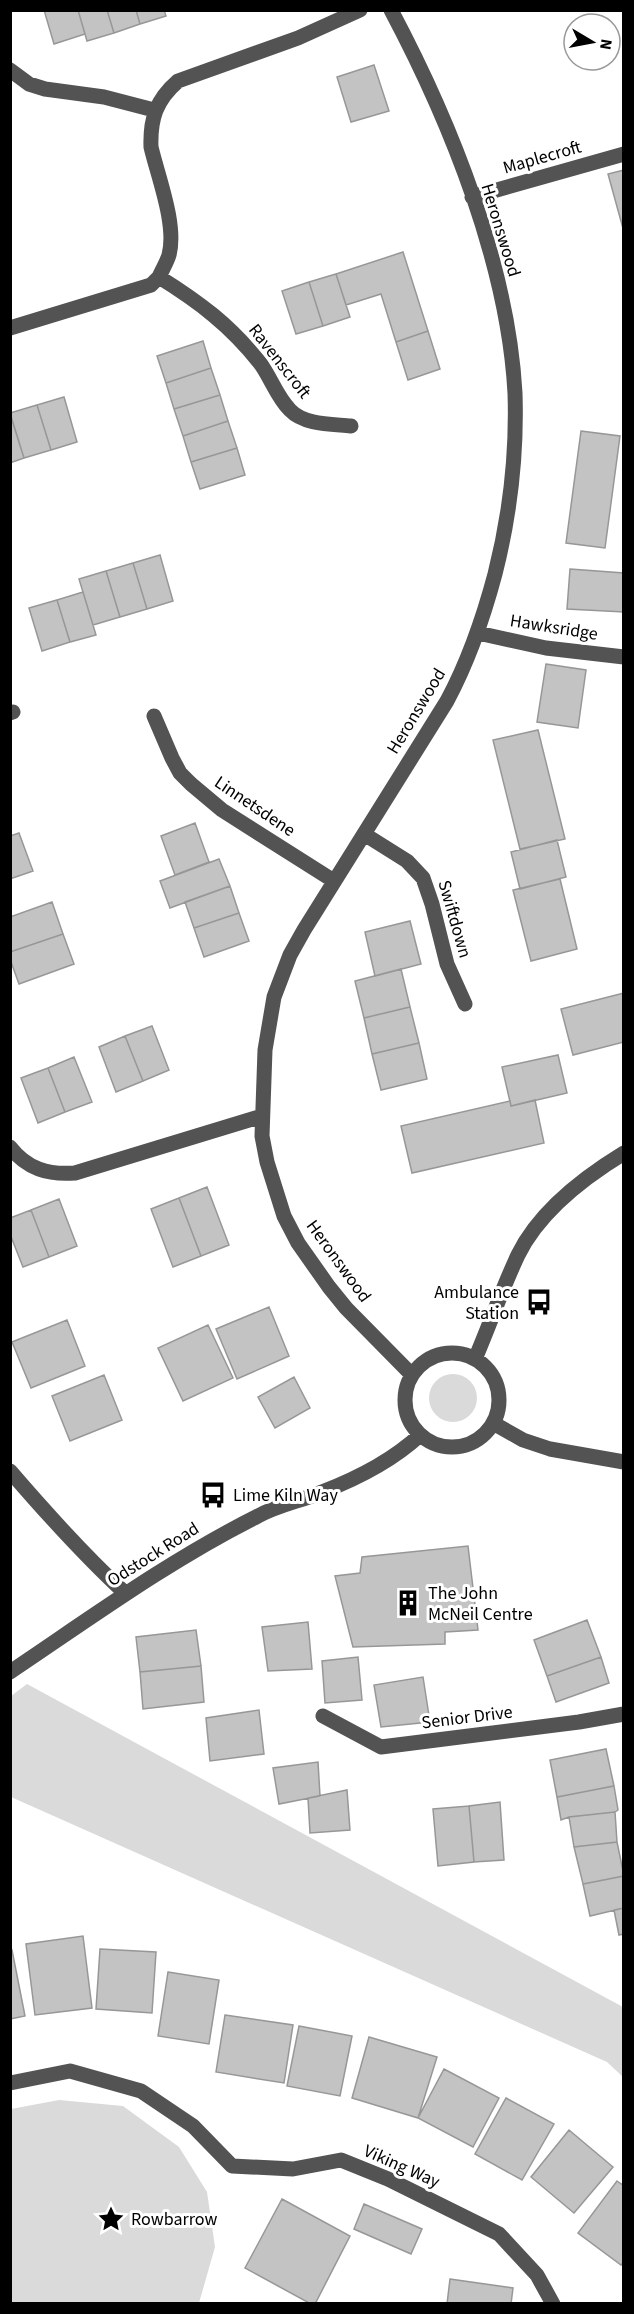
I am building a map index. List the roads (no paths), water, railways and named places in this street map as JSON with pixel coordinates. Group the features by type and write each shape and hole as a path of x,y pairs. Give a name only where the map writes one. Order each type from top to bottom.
{"street":[{"path":"10,328 151,285 159,277 169,255 171,240 169,221 151,147 152,121 154,110 166,91 177,81 298,38 360,10"},
{"name":"Heronswood","path":"391,10 418,60 472,197 492,262 508,330 514,393 512,477 507,518 478,633 465,666 447,701 299,938 274,997 265,1050 262,1116 267,1162 284,1216 298,1243 346,1308 412,1375"},
{"path":"10,70 29,84 45,89 104,97 154,110"},
{"name":"Maplecroft","path":"472,197 624,154"},
{"name":"Ravenscroft","path":"159,277 207,309 231,329 261,364 290,411 309,421 351,426"},
{"name":"Hawksridge","path":"478,633 546,648 624,657"},
{"name":"Linnetsdene","path":"154,716 172,758 180,772 191,784 222,810 334,881"},
{"name":"Swiftdown","path":"364,834 407,861 423,878 447,964 465,1004"},
{"path":"10,1147 29,1165 42,1172 75,1173 262,1116"},
{"path":"475,1359 519,1254 531,1235 560,1201 580,1183 624,1153"},
{"path":"461,1353 475,1359 490,1374 499,1394 498,1408 493,1423 479,1438 460,1446 446,1447 433,1443 420,1435 412,1425 404,1400 406,1387 412,1375 421,1364 433,1356 461,1353"},
{"path":"493,1423 523,1440 550,1449 624,1462"},
{"name":"Odstock Road","path":"10,1672 125,1593 190,1552 260,1514 322,1492 358,1476 386,1461 420,1435"},
{"path":"10,1471 50,1518 125,1593"},
{"name":"Senior Drive","path":"323,1716 381,1747 579,1722 624,1714"},
{"name":"Viking Way","path":"10,2083 70,2071 141,2091 193,2126 232,2166 293,2169 341,2160 388,2179 499,2234 537,2275 553,2304"}],"place":[{"name":"Ambulance Station","path":"539,1302"},
{"name":"Lime Kiln Way","path":"213,1495"},
{"name":"The John McNeil Centre","path":"408,1603"},
{"name":"Rowbarrow","path":"111,2219"}]}
